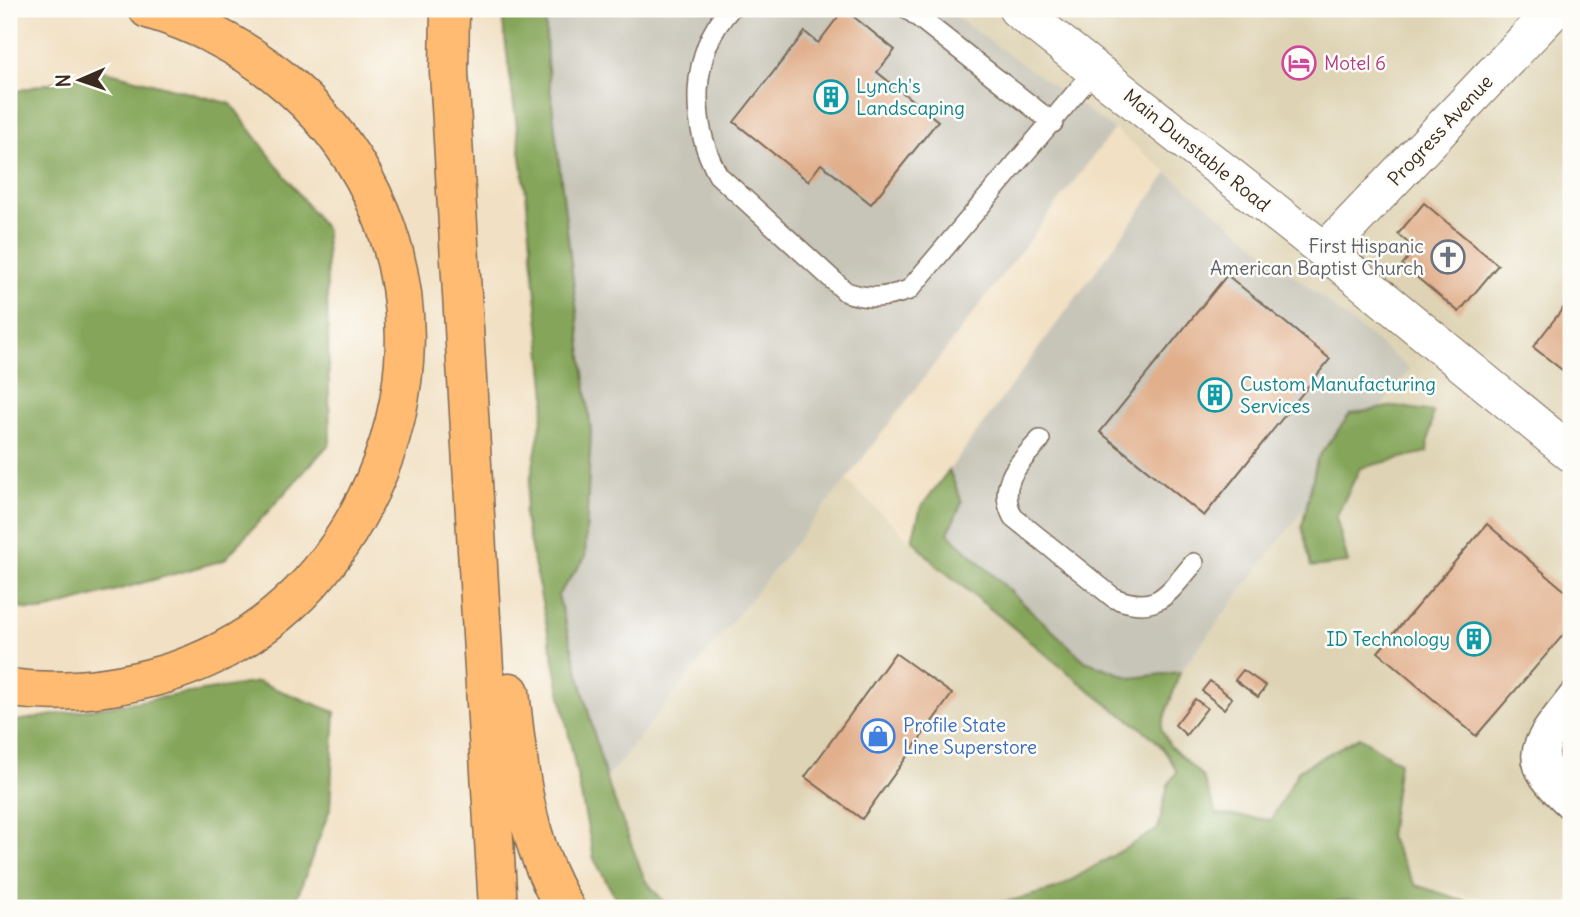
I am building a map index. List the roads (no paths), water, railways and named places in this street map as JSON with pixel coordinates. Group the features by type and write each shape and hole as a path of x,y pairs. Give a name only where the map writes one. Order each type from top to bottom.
{"highway":[{"path":"9,688 67,692 136,682 201,661 257,630 307,588 340,548 376,478 400,407 406,336 400,284 378,207 354,160 306,99 267,66 222,37 148,9"},
{"path":"450,9 449,72 498,908"},
{"path":"456,178 519,777 539,854 565,908"}],"street":[{"name":"Main Dunstable Road","path":"1017,9 1325,251 1571,453"},
{"name":"Progress Avenue","path":"1325,251 1555,9"}],"lane":[{"path":"730,9 708,47 699,80 696,116 705,152 718,175 846,292 867,299 909,290 1096,69"},
{"path":"908,9 1053,122"},
{"path":"1040,440 1016,467 1007,484 1006,503 1013,517 1114,598 1133,606 1150,605 1163,598 1194,564"},
{"path":"1571,691 1536,735 1530,757 1534,774 1545,789 1571,812"},
{"path":"1571,714 1551,742 1548,752 1550,763 1571,786"}],"place":[{"name":"Motel 6","path":"1299,63"},
{"name":"Lynch's Landscaping","path":"831,97"},
{"name":"First Hispanic American Baptist Church","path":"1448,257"},
{"name":"Custom Manufacturing Services","path":"1215,395"},
{"name":"ID Technology","path":"1474,639"},
{"name":"Profile State Line Superstore","path":"878,736"}]}
